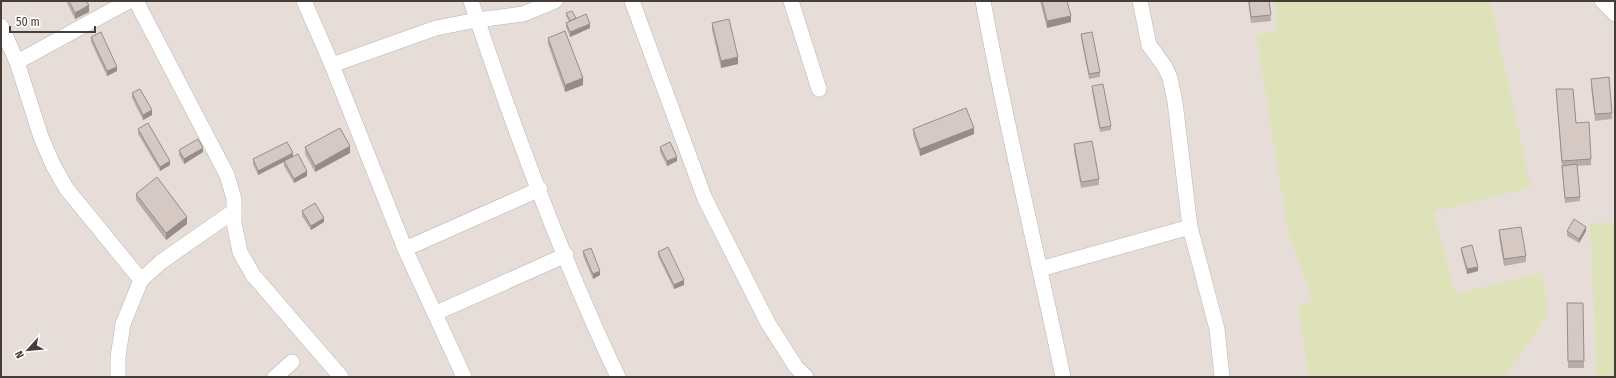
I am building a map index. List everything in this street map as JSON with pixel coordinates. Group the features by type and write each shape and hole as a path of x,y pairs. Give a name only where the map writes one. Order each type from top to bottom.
{"street":[{"path":"18,62 129,1"},
{"path":"136,1 228,175 234,199 234,223 240,252 253,275 341,377"},
{"path":"304,1 332,66 405,249 436,313 464,377"},
{"path":"471,1 540,189 566,255 618,377"},
{"path":"332,66 436,28 477,20 523,14 555,1"},
{"path":"632,1 705,199 768,323 796,367 806,377"},
{"path":"791,1 819,89"},
{"path":"983,1 1000,95 1040,269 1062,377"},
{"path":"1140,1 1149,45 1165,67 1170,78 1174,94 1180,130 1190,227 1217,329 1222,377"},
{"path":"1602,1 1615,14"},
{"path":"1,26 18,62 41,137 53,166 66,188 141,280"},
{"path":"405,249 540,189"},
{"path":"118,377 118,357 123,324 141,280 161,262 234,211"},
{"path":"1040,269 1190,227"},
{"path":"436,313 566,255"},
{"path":"275,377 292,362"}],"shaded area":[{"path":"1,1 1615,1 1615,377 1,377"}],"green space":[{"path":"1274,1 1490,1 1531,187 1434,212 1455,294 1542,273 1548,315 1504,377 1310,377 1297,306 1313,302 1289,235 1256,35 1277,30"},
{"path":"1590,223 1615,223 1615,377 1597,377"}],"building":[{"path":"69,1 86,1 89,5 75,13"},
{"path":"1042,1 1067,1 1071,16 1047,21"},
{"path":"1249,1 1269,1 1271,15 1251,17"},
{"path":"572,11 576,18 570,21 566,13"},
{"path":"586,14 590,24 570,32 566,23"},
{"path":"729,19 738,57 721,61 712,23"},
{"path":"565,31 583,78 565,85 548,38"},
{"path":"101,32 117,67 107,71 91,37"},
{"path":"1092,32 1100,72 1089,74 1081,34"},
{"path":"1609,77 1612,113 1595,114 1591,79"},
{"path":"1103,84 1111,126 1100,128 1092,86"},
{"path":"140,89 152,110 143,115 132,93"},
{"path":"1556,89 1573,89 1576,123 1589,122 1591,159 1562,161"},
{"path":"966,108 974,128 920,149 913,129"},
{"path":"148,123 170,161 160,167 138,129"},
{"path":"340,128 350,146 315,166 305,147"},
{"path":"198,139 203,148 184,159 179,150"},
{"path":"1092,141 1099,179 1081,182 1074,144"},
{"path":"287,142 293,153 258,171 253,159"},
{"path":"670,142 677,157 667,161 660,147"},
{"path":"298,154 307,171 294,179 284,161"},
{"path":"1577,164 1580,197 1565,198 1562,166"},
{"path":"157,177 187,217 166,233 136,194"},
{"path":"315,203 324,218 311,226 302,211"},
{"path":"1574,219 1586,227 1579,239 1567,231"},
{"path":"1521,227 1526,256 1504,259 1499,230"},
{"path":"1472,245 1478,267 1467,269 1461,248"},
{"path":"668,247 684,280 674,285 658,252"},
{"path":"591,248 600,271 593,274 583,251"},
{"path":"1567,303 1583,303 1584,361 1568,361"}]}
